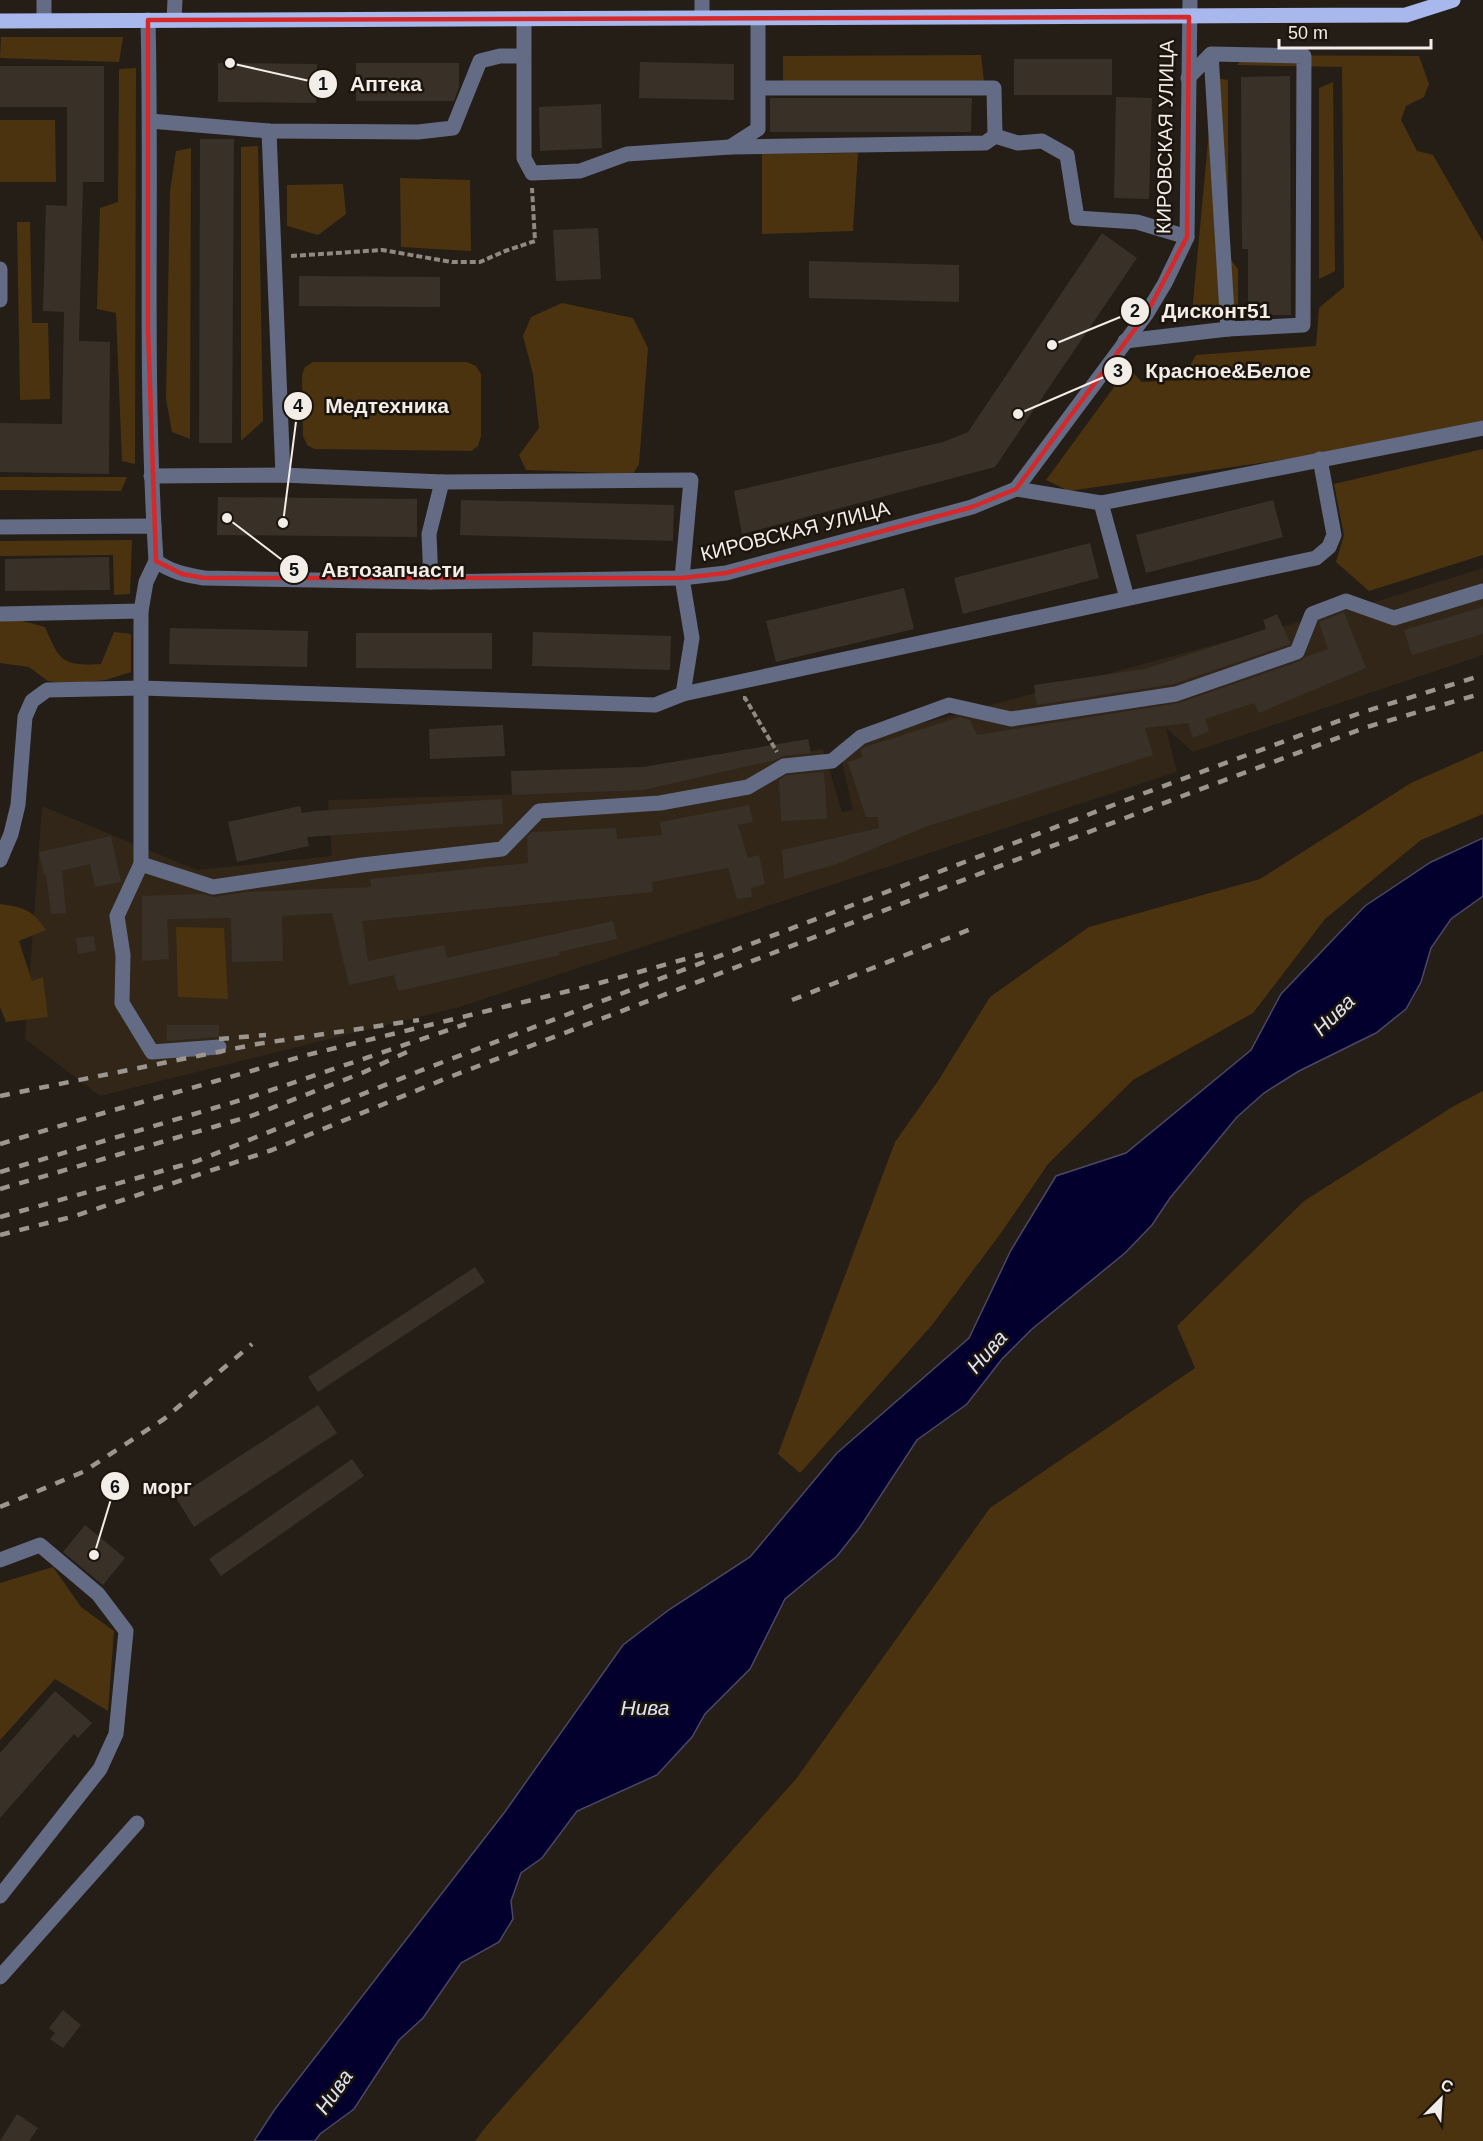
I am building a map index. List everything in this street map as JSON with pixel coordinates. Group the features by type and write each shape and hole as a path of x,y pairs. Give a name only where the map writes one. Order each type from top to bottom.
{"main road":[{"path":"0,21 1406,15 1453,0"}],"street":[{"path":"44,0 44,20"},
{"path":"174,20 175,0"},
{"path":"702,0 702,18"},
{"name":"КИРОВСКАЯ УЛИЦА","path":"156,561 182,574 204,578 431,582 682,578 726,573 972,507 1017,489 1153,303 1187,237 1190,0"},
{"path":"730,147 758,129 758,18"},
{"path":"524,19 524,158 532,173 580,171 627,154 730,147 985,143 995,136"},
{"path":"148,20 150,121 148,327 151,476 156,561 146,582 141,611 141,864 117,916 123,955 122,1002 152,1052 219,1047"},
{"path":"1125,341 1228,329 1303,325 1304,56 1211,54 1188,78"},
{"path":"1211,54 1228,329"},
{"path":"150,121 268,131 418,132 453,128 480,61 500,56 523,56"},
{"path":"759,88 994,88 995,136"},
{"path":"268,131 283,475"},
{"path":"995,136 1018,143 1042,141 1067,155 1077,218 1137,222 1187,237"},
{"path":"0,269 0,300"},
{"path":"1017,489 1101,503 1483,428"},
{"path":"0,860 11,834 18,805 25,717 32,701 47,690 141,688 655,705 683,694 1316,558 1329,547 1334,535 1320,459"},
{"path":"151,476 283,475 442,482 691,480 682,578 692,638 683,694"},
{"path":"431,582 429,534 442,482"},
{"path":"1101,503 1127,598"},
{"path":"0,527 154,526"},
{"path":"141,864 213,887 362,865 502,849 539,811 671,801 747,787 784,766 832,761 861,737 949,705 1011,719 1176,694 1297,652 1312,614 1346,601 1394,618 1483,591"},
{"path":"0,614 141,611"},
{"path":"0,1560 40,1545 98,1594 126,1631 116,1734 100,1769 0,1896"},
{"path":"0,1977 136,1823"}],"path":[{"path":"274,280 289,256 382,250 452,262 480,262 535,241 532,173"},
{"path":"735,698 745,698 784,766"}],"highlighted area":[{"path":"1189,17 1187,237 1147,313 1016,489 972,507 726,573 682,578 204,578 182,574 156,561 148,327 148,20"}],"shaded area":[{"path":"1,37 123,37 119,62 0,58"},
{"path":"981,55 984,81 783,81 783,56"},
{"path":"1246,55 1419,56 1429,84 1424,97 1406,106 1401,120 1417,151 1433,155 1483,242 1483,422 1437,437 1069,491 1046,480 1128,368 1142,382 1182,380 1196,355 1316,346 1319,308 1344,287 1342,67 1237,65"},
{"path":"136,68 135,464 122,461 116,313 97,309 100,208 118,202 119,69"},
{"path":"1214,78 1228,80 1228,256 1238,269 1238,314 1192,313"},
{"path":"1333,82 1335,271 1319,279 1319,88"},
{"path":"0,120 55,120 56,182 0,182"},
{"path":"258,146 263,421 241,441 241,147"},
{"path":"191,148 190,439 172,432 166,399 170,191 176,151"},
{"path":"858,153 853,231 762,234 762,154"},
{"path":"400,178 470,180 471,251 401,247"},
{"path":"343,184 346,214 318,235 287,226 287,185"},
{"path":"17,222 30,222 32,323 48,323 50,399 20,400"},
{"path":"562,303 633,318 648,348 639,464 633,474 526,470 519,455 539,428 533,374 523,336 531,317"},
{"path":"313,362 467,362 476,366 481,374 481,436 478,446 471,451 315,449 307,445 303,436 302,375 305,367"},
{"path":"1483,449 1483,555 1369,591 1336,562 1344,535 1334,484"},
{"path":"0,477 127,477 121,491 0,490"},
{"path":"132,540 130,594 114,595 113,555 0,556 0,541"},
{"path":"1483,568 1483,655 1193,752 1166,728 1177,772 459,1007 100,1096 25,1039 42,806 197,870 332,856 328,800 587,792 823,749 842,812 853,810 838,744 1381,600"},
{"path":"15,619 45,627 59,655 78,664 101,664 114,632 131,634 131,672 106,680 68,684 48,681 29,667 0,663 0,620"},
{"path":"1483,751 1483,814 1421,840 1325,919 1253,1013 1133,1080 1048,1164 1001,1233 932,1325 800,1473 778,1454 895,1142 938,1081 990,997 1089,927 1260,879 1411,783"},
{"path":"0,904 27,911 37,918 46,930 19,941 32,981 43,977 48,1017 6,1022 0,1007"},
{"path":"176,927 224,928 228,999 178,997"},
{"path":"1483,1091 1483,2141 475,2141 796,1779 990,1508 1195,1368 1177,1326 1304,1201 1454,1106"},
{"path":"53,1567 81,1607 114,1631 108,1711 55,1679 0,1740 0,1583"}],"water":[{"name":"Нива","path":"1483,838 1483,896 1451,919 1431,948 1421,982 1406,1009 1376,1033 1299,1071 1264,1093 1237,1117 1170,1198 1152,1225 1125,1253 1032,1329 1002,1359 967,1404 917,1440 860,1527 837,1556 785,1599 750,1669 705,1714 692,1737 657,1775 577,1811 542,1858 521,1873 511,1901 513,1919 499,1942 461,1963 423,2018 399,2040 354,2109 320,2134 315,2141 254,2141 275,2109 504,1813 623,1645 670,1609 750,1557 837,1453 969,1338 1011,1250 1056,1176 1126,1153 1251,1050 1281,994 1365,906 1431,862"}],"building":[{"path":"1014,59 1112,59 1112,95 1014,95"},
{"path":"640,62 734,64 734,100 639,98"},
{"path":"218,63 317,64 316,103 218,102"},
{"path":"356,63 459,63 459,87 454,101 356,101"},
{"path":"0,66 104,66 104,182 83,182 79,341 110,342 109,474 0,472 0,423 62,424 64,312 43,311 46,205 67,206 67,107 0,107"},
{"path":"1290,76 1291,315 1248,315 1248,249 1242,249 1241,77"},
{"path":"1116,97 1152,98 1149,199 1114,198"},
{"path":"770,98 972,98 971,132 770,132"},
{"path":"601,104 602,148 540,151 539,107"},
{"path":"200,139 234,139 232,443 199,443"},
{"path":"598,228 601,279 556,281 553,230"},
{"path":"1102,233 1137,258 995,467 742,534 734,491 943,442 968,432"},
{"path":"809,261 959,265 959,302 809,298"},
{"path":"299,276 440,277 440,307 299,306"},
{"path":"218,497 417,499 417,537 217,535"},
{"path":"461,500 674,505 673,541 460,535"},
{"path":"1273,500 1283,537 1146,573 1136,535"},
{"path":"1090,543 1099,578 963,614 954,578"},
{"path":"109,557 110,590 5,591 5,559"},
{"path":"904,588 914,629 776,662 766,621"},
{"path":"1483,607 1483,634 1412,655 1404,630"},
{"path":"1344,612 1366,668 1259,713 1254,703 1205,719 1209,731 1193,738 1188,723 1145,728 1153,755 925,827 837,864 784,879 782,850 879,828 878,817 866,817 848,762 863,757 860,750 865,747 960,717 970,720 977,735 1179,703 1328,649 1319,622"},
{"path":"1277,614 1290,644 1174,684 1037,705 1034,685 1145,669 1266,629 1263,620"},
{"path":"170,628 308,631 307,667 169,664"},
{"path":"533,632 671,636 670,670 532,666"},
{"path":"356,633 492,633 492,669 356,668"},
{"path":"503,725 505,756 430,759 429,729"},
{"path":"808,739 811,753 783,756 775,760 643,790 512,795 511,771 643,767"},
{"path":"824,772 827,819 781,821 779,780 787,775"},
{"path":"502,799 503,824 307,837 309,846 237,862 228,822 300,806 302,813"},
{"path":"749,805 753,822 738,825 748,858 759,855 765,884 751,888 752,897 737,899 728,868 652,882 653,892 362,921 368,961 444,945 447,958 613,921 617,939 559,952 560,955 398,991 394,975 349,985 332,913 282,916 283,961 232,962 231,918 167,919 169,959 142,961 142,896 201,894 214,897 247,892 371,887 370,879 528,863 527,837 532,832 616,828 617,839 662,835 660,822"},
{"path":"111,836 121,882 95,887 90,864 62,871 66,913 51,914 46,874 44,875 39,852"},
{"path":"94,936 96,951 78,954 76,938"},
{"path":"167,1025 219,1025 219,1037 167,1041"},
{"path":"475,1267 485,1282 318,1392 308,1377"},
{"path":"318,1405 337,1433 194,1527 176,1498"},
{"path":"352,1459 364,1476 221,1576 209,1559"},
{"path":"85,1525 125,1558 103,1585 63,1552"},
{"path":"55,1691 92,1723 78,1738 74,1734 0,1818 0,1753"},
{"path":"63,2010 81,2025 63,2048 50,2039 55,2033 49,2028"},
{"path":"17,2114 38,2128 29,2141 0,2141"}],"railway":[{"path":"0,1217 197,1161 417,1072 1142,794 1363,712 1483,675"},
{"path":"0,1235 75,1216 272,1150 447,1078 1193,792 1367,727 1483,693"},
{"path":"792,1000 976,927"},
{"path":"0,1144 307,1055 589,986 703,954"},
{"path":"0,1096 257,1044 419,1020"},
{"path":"0,1172 251,1097 466,1024"},
{"path":"219,1039 266,1035"},
{"path":"0,1189 251,1116 362,1073 409,1051"},
{"path":"0,1507 83,1472 164,1419 252,1344"}],"place":[{"name":"Аптека","path":"230,63"},
{"name":"Дисконт51","path":"1052,345"},
{"name":"Красное&Белое","path":"1018,414"},
{"name":"Автозапчасти","path":"227,518"},
{"name":"Медтехника","path":"283,523"},
{"name":"морг","path":"94,1555"}]}
